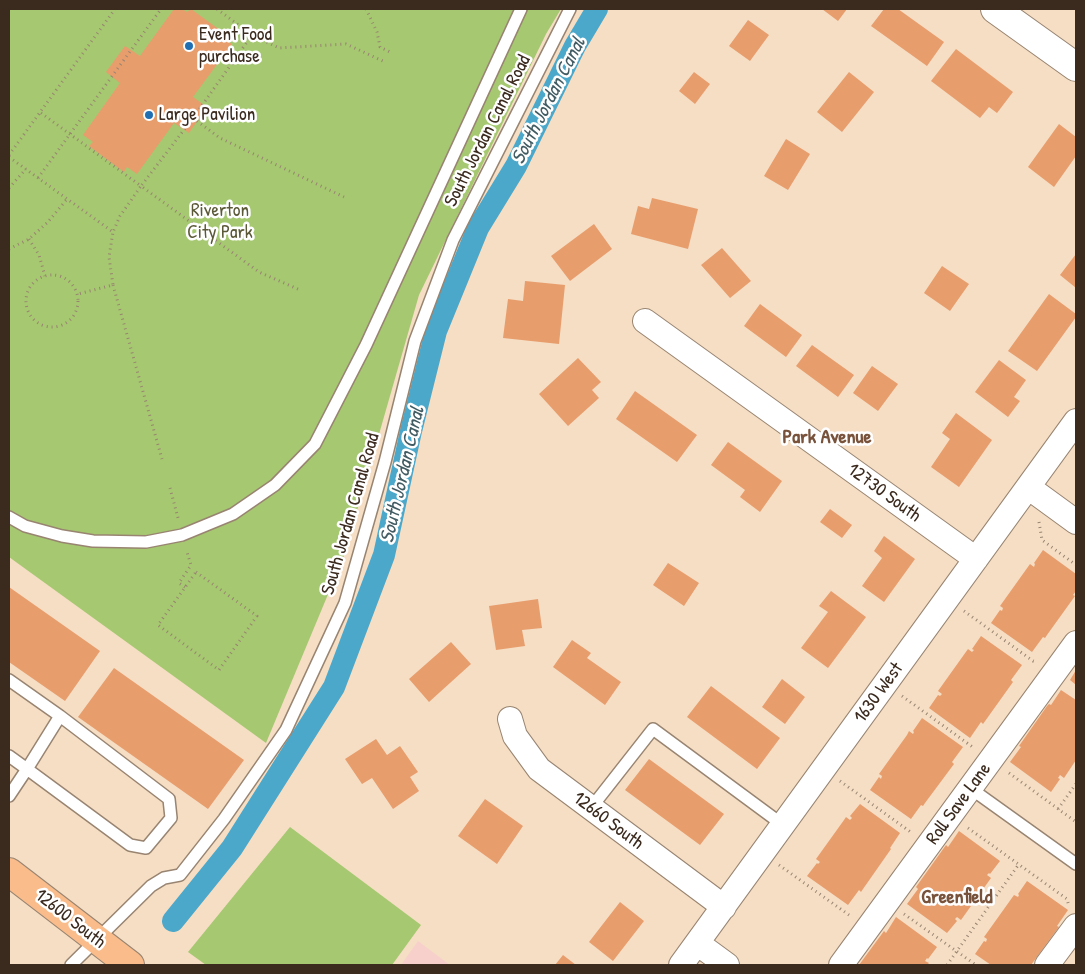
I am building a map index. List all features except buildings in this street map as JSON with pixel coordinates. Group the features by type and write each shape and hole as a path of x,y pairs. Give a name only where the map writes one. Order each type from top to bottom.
{"main road":[{"name":"12600 South","path":"9,872 130,965"}],"street":[{"path":"995,9 1076,67"},
{"name":"12730 South","path":"645,321 976,559"},
{"name":"1630 West","path":"681,965 1076,421"},
{"path":"1028,487 1076,522"},
{"name":"Roll Save Lane","path":"841,965 1076,643"},
{"name":"12660 South","path":"510,719 515,736 539,769 724,907"},
{"path":"1048,965 1075,917"},
{"path":"697,943 727,965"}],"lane":[{"path":"9,517 25,526 62,536 93,541 146,542 182,535 233,514 275,485 315,444 366,345 520,9"},
{"name":"South Jordan Canal Road","path":"70,965 151,886 164,878 180,875 224,819 286,730 345,603 385,462 415,341 452,240 570,9"},
{"path":"9,680 60,716 169,799 171,818 146,848 130,845 9,756"},
{"path":"9,796 60,716"},
{"path":"591,808 653,729 783,825"},
{"path":"970,788 1076,864"}],"path":[{"path":"113,232 9,156 116,9"},
{"path":"38,178 161,9"},
{"path":"217,9 252,35 279,48 346,44 385,62"},
{"path":"366,9 377,32 380,48 390,52"},
{"path":"162,459 113,286 109,257 113,232 120,216 141,186 193,118 252,35"},
{"path":"41,113 259,272 300,290"},
{"path":"193,118 220,138 344,197"},
{"path":"9,188 26,169"},
{"path":"9,249 29,239 48,222 67,200"},
{"path":"29,239 39,254 44,276"},
{"path":"57,275 66,278 78,294 79,302 77,309 74,316 67,323 50,327 42,325 35,320 26,306 26,297 29,289 34,282 44,276 57,275"},
{"path":"78,294 113,286"},
{"path":"170,488 178,518"},
{"path":"1039,522 1042,540 1076,565"},
{"path":"185,587 179,583 191,565 187,552"},
{"path":"196,572 258,616 219,670 158,625 185,587 196,572"},
{"path":"963,611 1033,661 1039,663"},
{"path":"901,696 981,754"},
{"path":"1002,768 1076,822"},
{"path":"840,781 919,838"},
{"path":"1058,809 1076,784"},
{"path":"962,823 1067,899 1068,905 1075,917"},
{"path":"947,965 1019,864"},
{"path":"779,865 851,916"},
{"path":"899,910 976,965"}],"shaded area":[{"path":"418,941 450,965 401,965"}],"green space":[{"name":"Riverton City Park","path":"9,9 561,9 546,34 419,295 344,556 266,743 9,557"},
{"path":"290,827 421,925 392,965 206,965 188,952"}],"waterway":[{"name":"South Jordan Canal","path":"173,921 232,848 334,687 384,555 411,431 436,331 478,228 516,166 575,46 597,9"}],"place":[{"name":"Event Food purchase","path":"189,46"},
{"name":"Large Pavilion","path":"149,115"}],"district":[{"name":"Park Avenue","path":"827,438"},
{"name":"Greenfield","path":"957,898"}]}
